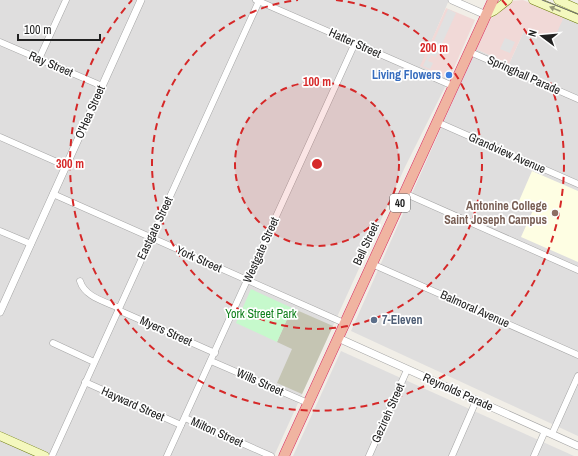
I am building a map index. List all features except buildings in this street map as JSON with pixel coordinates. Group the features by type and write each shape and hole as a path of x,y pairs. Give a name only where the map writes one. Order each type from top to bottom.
{"highway":[{"name":"Bell Street","path":"284,456 493,0"}],"main road":[{"path":"486,15 494,12 508,0"},
{"path":"532,0 578,19"},
{"path":"558,0 578,9"},
{"path":"0,436 44,456"}],"street":[{"path":"39,59 66,0"},
{"name":"O'Hea Street","path":"0,312 142,0"},
{"path":"452,0 486,15"},
{"name":"Hatter Street","path":"258,1 453,86"},
{"name":"Eastgate Street","path":"52,456 258,1"},
{"name":"Ray Street","path":"0,42 102,86"},
{"name":"Westgate Street","path":"167,456 355,43"},
{"name":"Springhall Parade","path":"470,52 578,99"},
{"name":"Grandview Avenue","path":"437,122 578,184"},
{"path":"0,138 66,166"},
{"path":"404,193 578,270"},
{"name":"York Street","path":"53,194 344,323"},
{"path":"0,231 31,244"},
{"name":"Balmoral Avenue","path":"372,264 578,355"},
{"name":"Myers Street","path":"80,281 83,289 88,294 214,353"},
{"name":"Reynolds Parade","path":"338,338 578,446"},
{"path":"53,343 94,362"},
{"name":"Wills Street","path":"211,361 308,403"},
{"name":"Gezireh Street","path":"369,456 408,370"},
{"path":"534,456 549,433 578,376"},
{"name":"Hayward Street","path":"85,382 182,425"},
{"path":"452,456 476,400"},
{"name":"Milton Street","path":"185,418 271,456"}],"shaded area":[{"path":"0,0 449,0 421,66 449,79 405,167 274,456 0,456"},
{"path":"523,0 564,17 552,43 524,31 509,64 476,49 490,20 510,1"},
{"path":"446,8 475,20 449,79 420,66"},
{"path":"448,9 456,13 436,57 431,55 428,61 433,63 430,69 423,66"},
{"path":"564,17 578,23 578,436 351,331 476,49 509,64 524,31"},
{"path":"505,38 515,42 510,53 500,49"},
{"name":"Antonine College Saint Joseph Campus","path":"532,171 578,191 578,262 521,237 534,208 519,201"},
{"path":"292,308 333,326 302,394 277,383 292,349 277,342"},
{"path":"341,351 574,456 293,456"}],"green space":[{"name":"York Street Park","path":"251,289 292,308 277,342 236,323"}],"tram line":[{"path":"542,0 578,14"}],"place":[{"name":"Living Flowers","path":"449,75"},
{"name":"Antonine College Saint Joseph Campus","path":"555,213"},
{"name":"7-Eleven","path":"374,320"}]}
